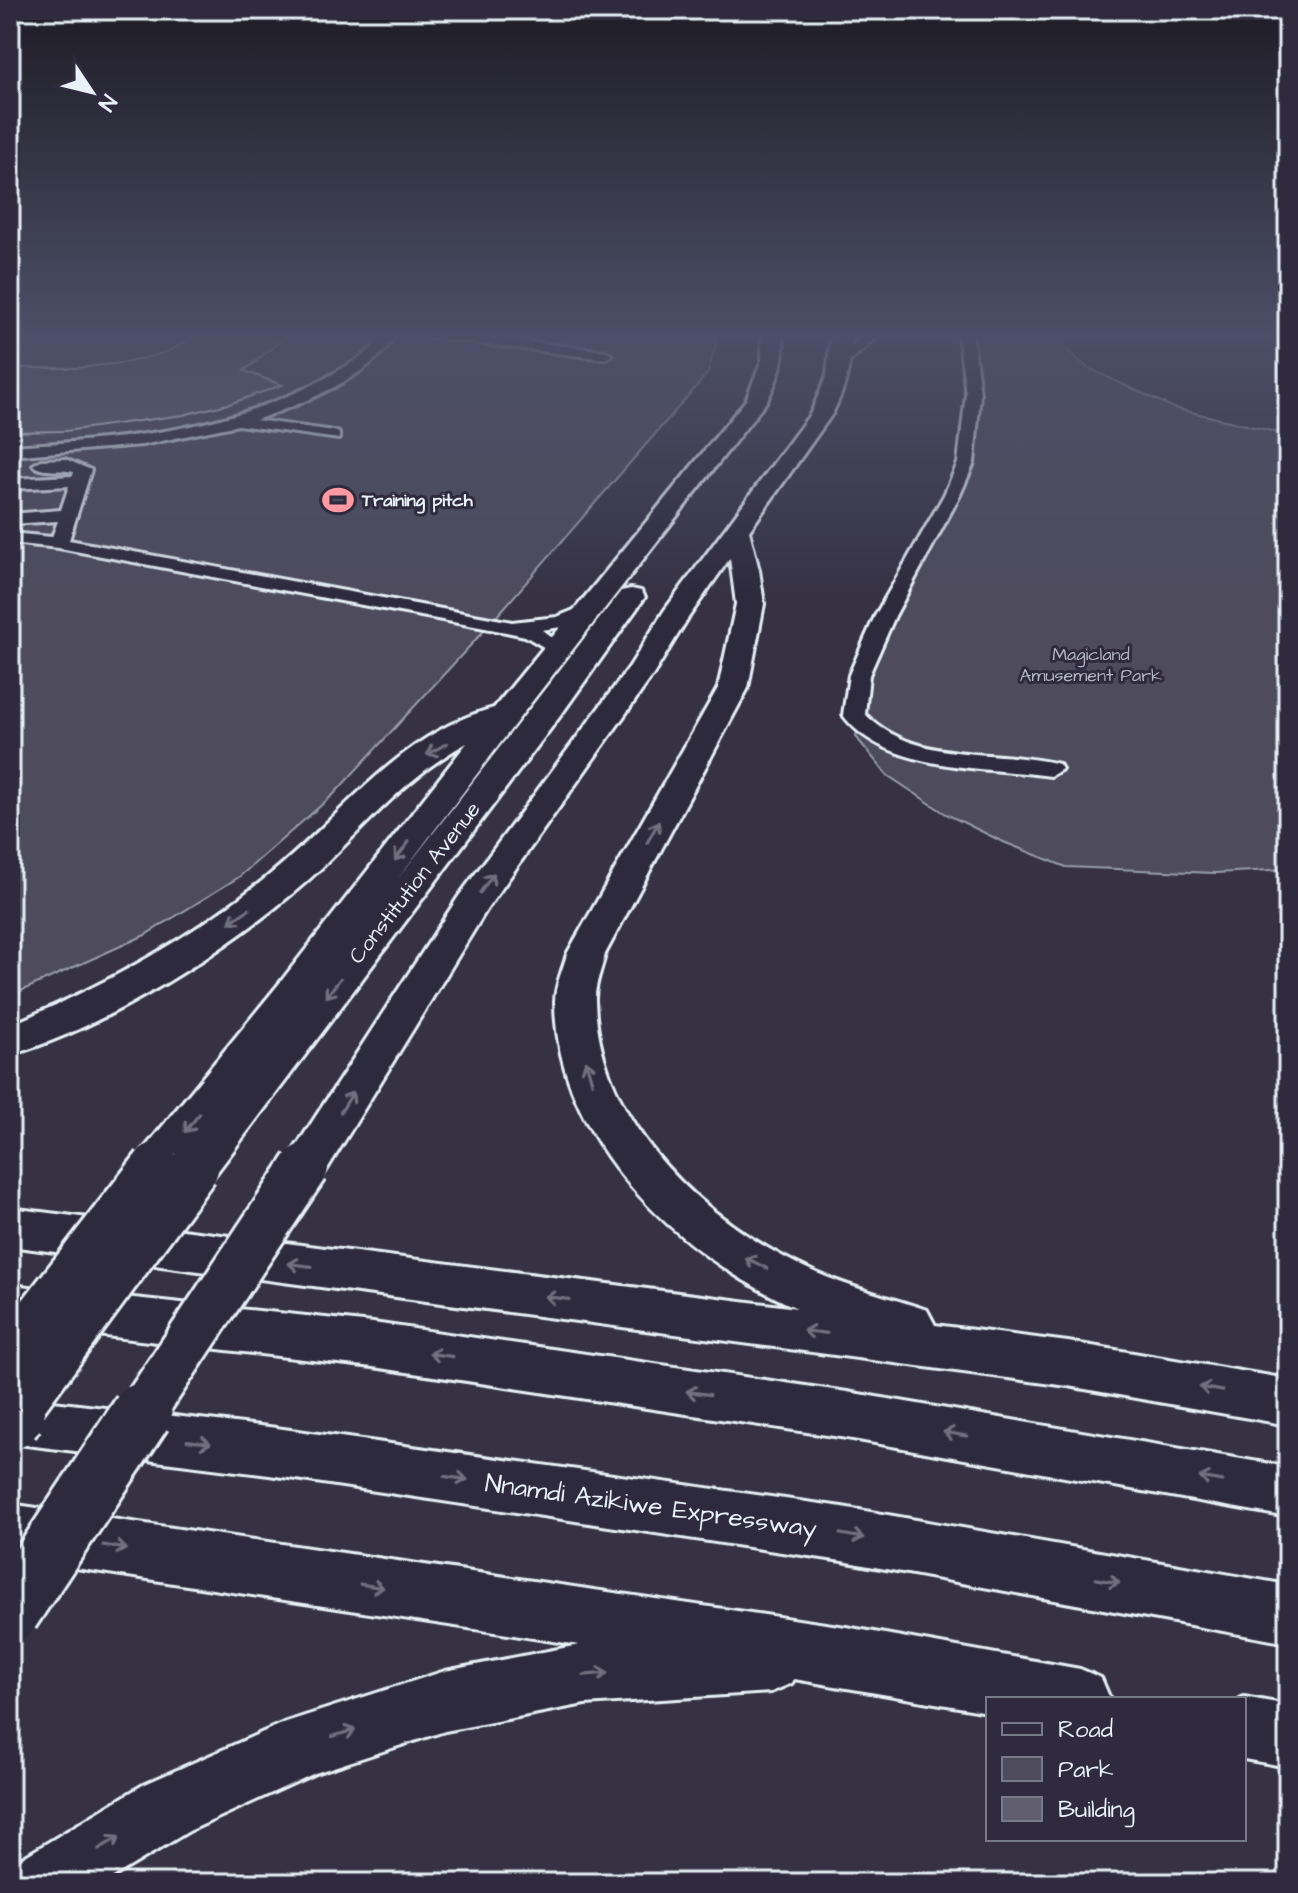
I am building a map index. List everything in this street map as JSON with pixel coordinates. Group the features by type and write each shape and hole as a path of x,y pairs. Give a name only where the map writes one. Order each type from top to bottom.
{"highway":[{"path":"10,1354 175,1167 243,1060 525,706 554,653 740,421"},
{"name":"Constitution Avenue","path":"10,1420 175,1167 237,1113 525,706 585,661 760,421"},
{"path":"10,1612 305,1167 472,904 643,669 674,617 816,421"},
{"path":"736,531 746,570 750,604 733,688 586,954 575,1000 582,1049 596,1100 636,1161 671,1200 737,1254 799,1285 876,1317 1068,1364"},
{"path":"10,1041 45,1027 152,971 234,919 308,862 399,774 481,724 525,706"},
{"path":"237,1113 243,1060"},
{"path":"10,1227 1068,1364 1288,1402"},
{"path":"10,1305 373,1345 847,1415 1288,1492"},
{"name":"Nnamdi Azikiwe Expressway","path":"10,1420 269,1451 826,1532 1288,1614"},
{"path":"10,1531 846,1657 1069,1697"},
{"path":"42,1883 166,1808 308,1744 445,1701 585,1674 846,1657"},
{"path":"1246,1728 1288,1736"}],"lane":[{"path":"10,451 125,441 231,421"},
{"path":"235,421 334,436"},
{"path":"970,421 966,463 952,495 885,616 859,675 854,715 867,730 901,750 924,756 1051,769"},
{"path":"10,467 76,465 83,470 59,543"},
{"path":"10,484 76,488"},
{"path":"10,501 76,488"},
{"path":"10,519 67,515"},
{"path":"10,538 59,543 506,626 532,632 554,653"},
{"path":"506,626 561,622 591,609"}],"green space":[{"path":"10,421 666,421 491,623 334,794 239,877 145,935 10,996"},
{"name":"Magicland Amusement Park","path":"977,421 1230,421 1288,435 1288,869 1215,873 1066,867 1001,841 946,814 887,775 856,737 864,673 914,576"}],"building":[{"path":"10,421 136,421 65,431 10,432"}],"place":[{"name":"Training pitch","path":"338,500"}]}
